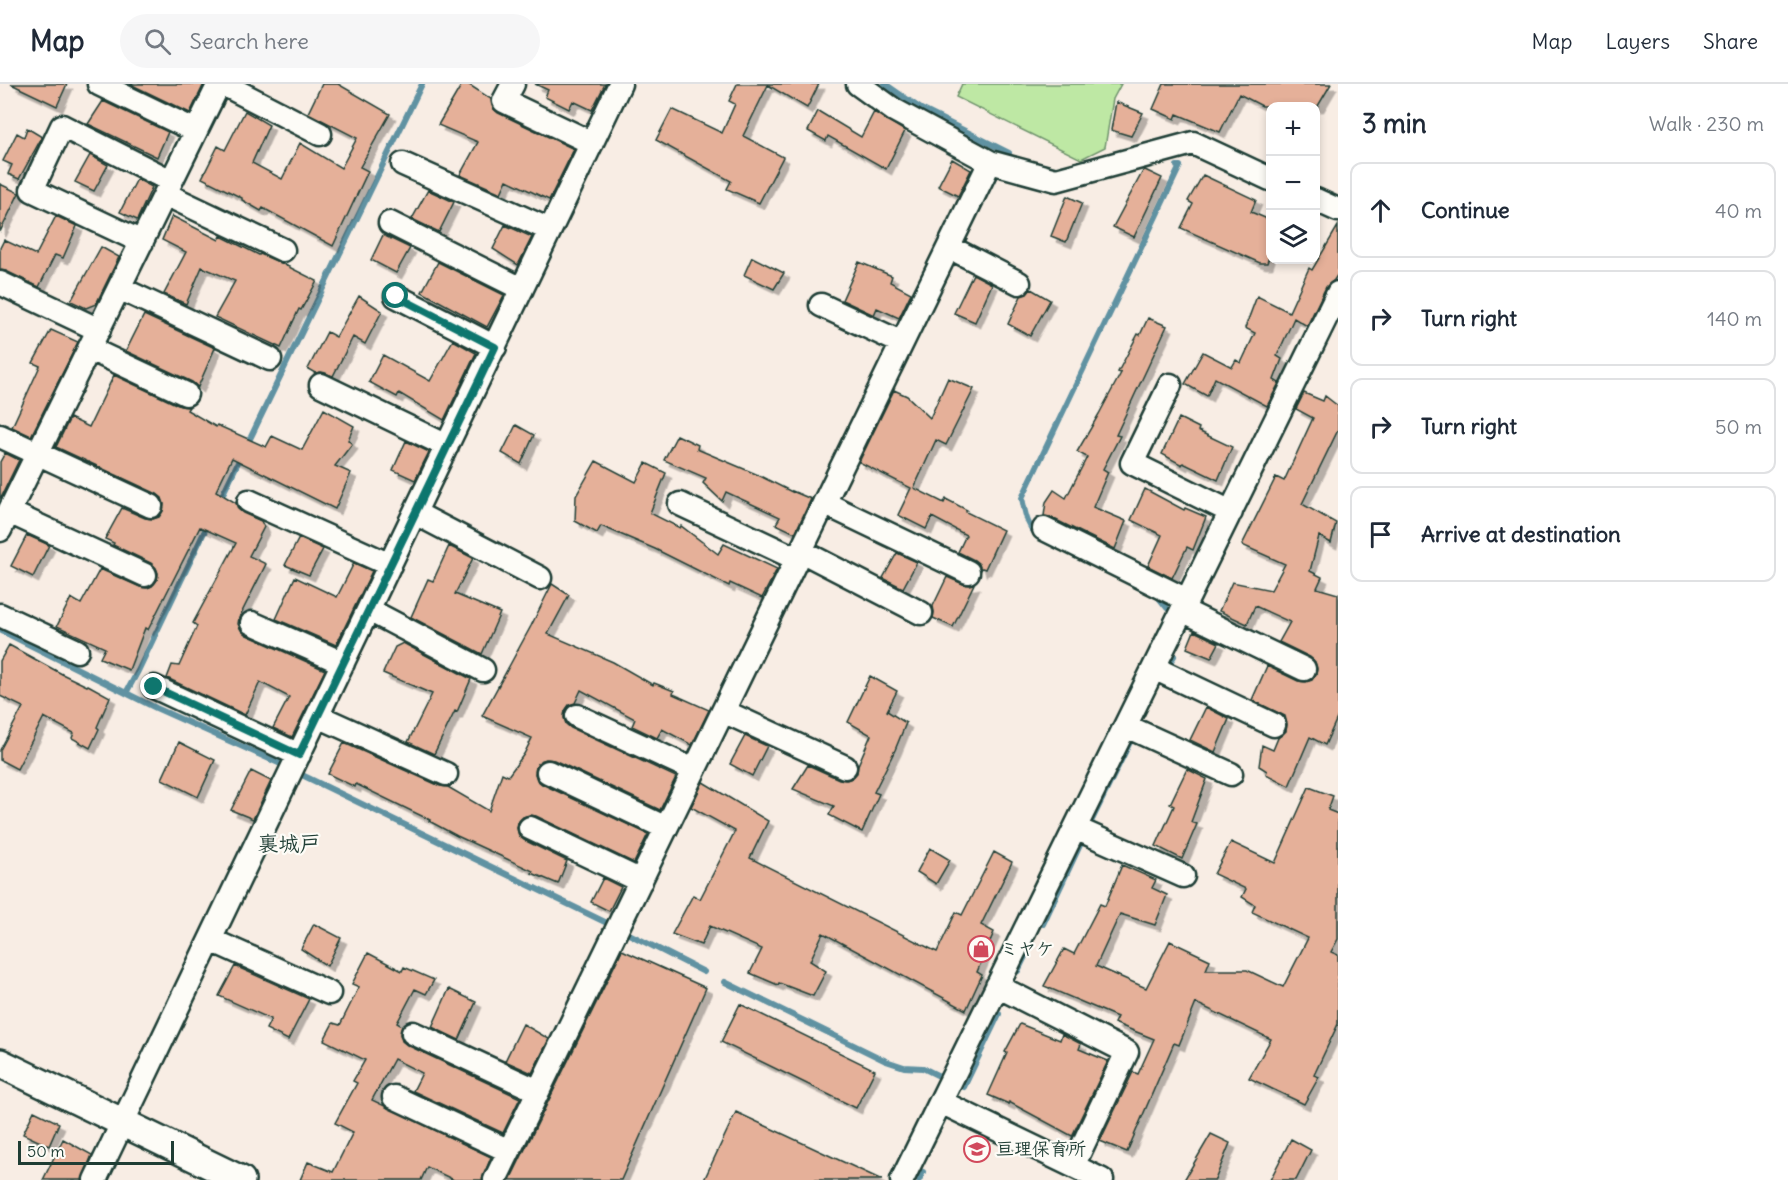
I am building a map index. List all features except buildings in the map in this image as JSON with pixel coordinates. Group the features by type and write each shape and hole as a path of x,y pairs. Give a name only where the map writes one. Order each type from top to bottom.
{"street":[{"path":"99,84 196,131"},
{"path":"145,575 4,521 221,84 320,134"},
{"path":"513,84 504,101 592,143"},
{"path":"95,1180 621,84"},
{"path":"858,84 894,110 990,162 1056,180 1192,143 1266,177"},
{"path":"142,242 32,190 62,126 283,250"},
{"path":"495,1180 990,162"},
{"path":"403,164 550,230"},
{"path":"1320,202 1338,210"},
{"path":"390,223 522,290"},
{"path":"949,247 1019,283"},
{"path":"0,283 186,394"},
{"path":"119,288 270,359"},
{"path":"902,1180 1338,293"},
{"path":"396,296 495,347"},
{"path":"821,305 902,343"},
{"path":"321,385 447,446"},
{"path":"1170,385 1132,463 1231,512"},
{"path":"0,436 151,506"},
{"path":"249,501 390,566"},
{"path":"824,503 968,572"},
{"path":"680,504 799,555 921,613"},
{"path":"415,513 540,578"},
{"path":"1044,529 1304,669"},
{"path":"369,610 483,670"},
{"path":"0,615 77,651"},
{"path":"252,623 344,663"},
{"path":"1154,668 1274,725"},
{"path":"154,687 299,755"},
{"path":"723,711 845,767"},
{"path":"318,716 446,774"},
{"path":"577,716 694,770"},
{"path":"1125,726 1231,774"},
{"path":"548,772 666,828"},
{"path":"530,828 640,881"},
{"path":"1076,828 1183,876"},
{"path":"211,940 329,993"},
{"path":"998,986 1127,1052 1073,1166"},
{"path":"413,1033 538,1091"},
{"path":"0,1063 241,1180"},
{"path":"394,1097 509,1151"},
{"path":"941,1102 1102,1180"}],"green space":[{"path":"962,84 1121,84 1113,99 1105,147 1081,159 956,97"}],"waterway":[{"path":"247,445 422,84"},
{"path":"885,84 921,109 1009,153"},
{"path":"1041,537 1030,525 1022,498 1180,166 1177,166"},
{"path":"219,502 242,454"},
{"path":"126,693 208,524"},
{"path":"1155,593 1167,608"},
{"path":"0,630 156,708 283,765"},
{"path":"1168,665 1174,656"},
{"path":"1090,824 1131,740"},
{"path":"300,774 607,923"},
{"path":"1043,924 1081,843"},
{"path":"625,932 704,972"},
{"path":"1018,971 1031,944"},
{"path":"725,982 886,1061 904,1067 923,1068 937,1075"},
{"path":"964,1087 999,1014"},
{"path":"919,1180 923,1172"}],"place":[{"name":"ミヤケ","path":"981,949"},
{"name":"亘理保育所","path":"977,1149"}],"district":[{"name":"裏城戸","path":"289,844"}],"route":[{"path":"154,687 299,755 495,347 396,296"}]}
